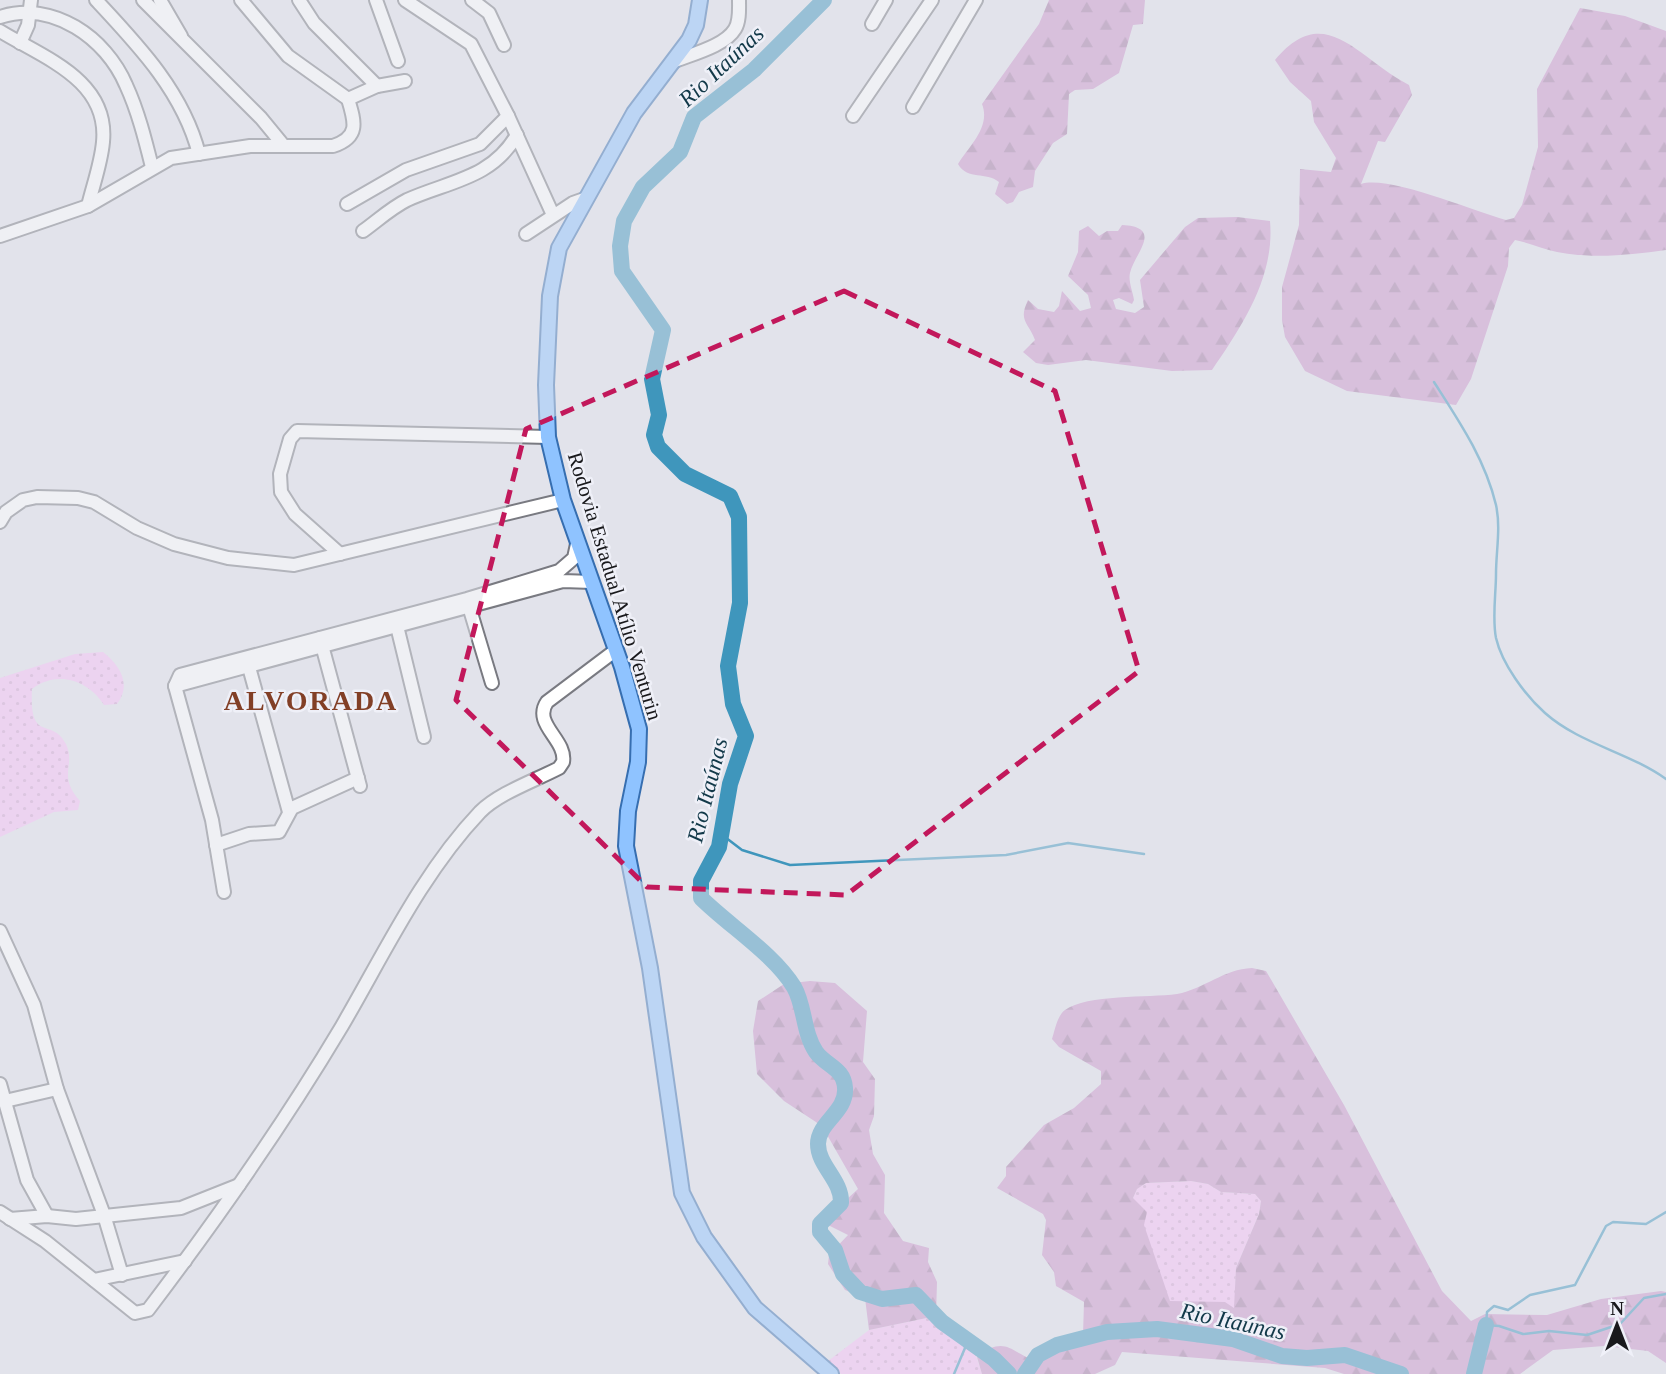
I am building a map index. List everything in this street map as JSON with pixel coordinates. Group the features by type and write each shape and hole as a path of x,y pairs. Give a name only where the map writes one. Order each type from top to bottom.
{"main road":[{"name":"Rodovia Estadual Atílio Venturin","path":"699,0 696,25 675,61 634,113 569,227 554,265 548,328 548,437 577,544 635,705 640,746 627,819 627,854 650,968 682,1192 704,1237 747,1299 768,1321 831,1374"}],"street":[{"path":"96,0 154,65 175,95 189,122 199,154"},
{"path":"143,0 230,86 284,146"},
{"path":"159,0 176,22 184,43"},
{"path":"0,236 88,206 171,158 250,146 334,146 349,139 355,127 348,99 296,63 241,0"},
{"path":"299,0 314,23 377,86"},
{"path":"376,0 398,61"},
{"path":"405,0 471,44 508,116 534,180 553,215"},
{"path":"472,0 489,13 504,45"},
{"path":"675,61 709,47 736,29 739,0"},
{"path":"873,24 886,0"},
{"path":"853,116 932,0"},
{"path":"914,107 976,0"},
{"path":"0,17 31,4 54,10 74,21 118,68 136,110 152,167"},
{"path":"20,43 28,25 31,4"},
{"path":"0,31 79,78 97,103 103,144 88,206"},
{"path":"348,99 377,86 405,81"},
{"path":"347,204 406,170 480,144 508,116"},
{"path":"363,231 404,201 459,183 491,167 517,135"},
{"path":"526,234 553,215 587,198"},
{"path":"340,554 295,514 281,492 279,474 290,439 296,431 548,437"},
{"path":"0,522 6,512 23,500 70,497 94,502 165,542 228,558 294,565 563,500"},
{"path":"469,603 559,571 574,558 577,544"},
{"path":"224,892 216,845 175,686 180,675 247,662 563,581 592,582"},
{"path":"469,603 492,683"},
{"path":"396,622 424,737"},
{"path":"216,845 249,834 279,832 289,812 359,782 321,642"},
{"path":"5,1216 45,1241 135,1313 148,1310 241,1184 341,1027 394,934 473,821 491,804 559,768 563,762 561,749 544,720 543,707 598,667 616,650"},
{"path":"247,662 289,812"},
{"path":"598,667 622,667"},
{"path":"0,930 34,1005 57,1089 104,1216 122,1275"},
{"path":"0,1084 27,1180 47,1216"},
{"path":"5,1101 57,1089"},
{"path":"5,1216 76,1219 181,1208 241,1184"},
{"path":"94,1280 185,1261"}],"highlighted area":[{"path":"844,291 1055,391 1139,671 846,895 647,887 456,700 526,429"}],"shaded area":[{"path":"103,652 119,669 124,683 124,690 117,704 104,705 90,689 71,680 52,680 32,689 32,706 38,724 54,731 66,744 69,752 68,777 73,792 80,801 78,810 54,812 0,837 0,678 75,654"},
{"path":"1191,1181 1208,1184 1221,1192 1255,1194 1261,1201 1259,1214 1236,1268 1235,1309 1224,1303 1170,1302 1133,1198 1137,1189 1146,1183"},
{"path":"936,1316 974,1350 982,1374 841,1374 828,1361 869,1330"}],"green space":[{"path":"1049,0 1145,0 1143,24 1133,25 1119,73 1093,89 1075,90 1069,94 1067,134 1053,143 1035,171 1033,187 1019,192 1013,202 1007,204 995,194 999,182 967,172 958,164 984,121 982,104 1039,24"},
{"path":"1580,8 1625,16 1666,31 1666,250 1598,256 1557,252 1515,240 1509,248 1508,266 1471,379 1456,405 1347,391 1305,371 1285,337 1282,287 1299,225 1300,169 1331,172 1336,158 1314,122 1311,101 1290,82 1275,60 1293,43 1310,35 1326,34 1357,49 1409,85 1412,95 1385,142 1378,141 1361,184 1374,183 1410,189 1506,220 1514,218 1522,205 1538,147 1537,89"},
{"path":"1237,217 1270,221 1267,262 1262,281 1245,318 1212,370 1172,371 1086,360 1048,365 1036,363 1023,352 1035,340 1024,317 1028,300 1038,309 1054,312 1059,306 1062,291 1080,311 1091,308 1088,295 1068,276 1078,252 1079,231 1088,226 1099,236 1107,231 1118,231 1122,225 1142,231 1144,243 1130,276 1134,300 1132,304 1119,298 1113,300 1116,309 1135,313 1144,307 1140,280 1185,227 1198,218"},
{"path":"1242,969 1266,971 1344,1105 1442,1291 1471,1321 1485,1314 1547,1315 1601,1299 1666,1292 1666,1363 1648,1351 1604,1346 1553,1350 1520,1374 1344,1374 1325,1368 1122,1352 1115,1365 1095,1374 982,1374 977,1357 987,1350 1003,1346 1039,1362 1059,1346 1074,1343 1083,1335 1084,1302 1056,1286 1054,1272 1042,1255 1046,1220 1043,1214 997,1188 1006,1176 1006,1167 1044,1125 1074,1108 1101,1084 1101,1071 1059,1047 1052,1039 1060,1016 1065,1010 1088,1001 1177,994","holes":["1191,1181 1208,1184 1221,1192 1255,1194 1261,1201 1259,1214 1236,1268 1234,1308 1225,1302 1170,1301 1144,1225 1147,1212 1133,1198 1137,1189 1146,1183"]},
{"path":"810,981 835,983 867,1011 863,1062 875,1079 874,1116 869,1130 873,1154 885,1175 884,1213 903,1241 929,1248 928,1262 937,1282 936,1316 869,1330 865,1298 845,1290 828,1264 829,1255 848,1235 822,1222 858,1189 822,1126 784,1101 757,1074 753,1031 758,1001 784,984"}],"waterway":[{"name":"Rio Itaúnas","path":"824,0 754,70 694,117 680,152 643,187 624,221 620,246 622,271 663,330 652,379 659,415 654,435 658,447 685,474 730,496 739,517 740,603 728,666 733,704 746,736 730,784 719,847 701,881 701,898 763,951 785,975 798,994 812,1045 844,1081 842,1104 822,1129 818,1144 822,1159 838,1187 841,1203 820,1224 820,1232 835,1250 843,1274 860,1292 882,1299 916,1295 942,1322 994,1359 1009,1374"},
{"path":"1434,382 1478,456 1496,505 1498,531 1495,630 1499,648 1509,668 1530,697 1559,724 1666,779"},
{"path":"721,834 742,850 790,865 1006,855 1068,843 1144,854"},
{"path":"1666,1212 1646,1224 1613,1222 1606,1226 1575,1285 1530,1295 1508,1310 1494,1306 1487,1312 1486,1325 1499,1326 1523,1334 1549,1331 1587,1335 1620,1324 1644,1298 1666,1294"},
{"name":"Rio Itaúnas","path":"1474,1374 1486,1325"},
{"name":"Rio Itaúnas","path":"1025,1374 1038,1355 1057,1345 1107,1332 1157,1329 1233,1339 1282,1356 1307,1358 1345,1355 1401,1374"},
{"path":"954,1374 965,1348 963,1337"}],"district":[{"name":"ALVORADA","path":"311,700"}]}
